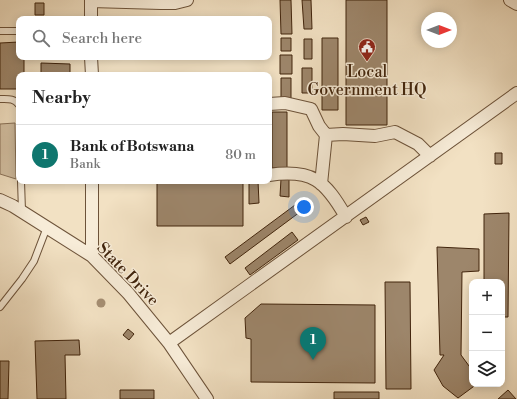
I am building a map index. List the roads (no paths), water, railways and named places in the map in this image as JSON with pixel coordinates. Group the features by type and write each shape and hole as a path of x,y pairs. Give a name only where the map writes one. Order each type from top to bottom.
{"street":[{"path":"91,16 91,0 175,3 187,0"},
{"path":"510,0 517,4"},
{"path":"91,60 92,72"},
{"path":"170,343 517,93"},
{"path":"272,104 285,103 311,109 319,126 326,135 321,184"},
{"path":"326,135 343,134 375,136 395,132 418,144 430,156"},
{"path":"272,175 284,173 311,176 328,188 346,217"},
{"path":"92,184 92,256"},
{"name":"State Drive","path":"0,200 22,211 92,256 128,293 170,343 207,399"}],"lane":[{"path":"0,31 16,31"},
{"path":"0,99 11,98 16,100"},
{"path":"21,184 22,211"},
{"path":"0,306 22,279 34,261 48,227"}],"place":[{"name":"Local Government HQ","path":"367,62"},
{"name":"Bank of Botswana","path":"313,360"}]}
